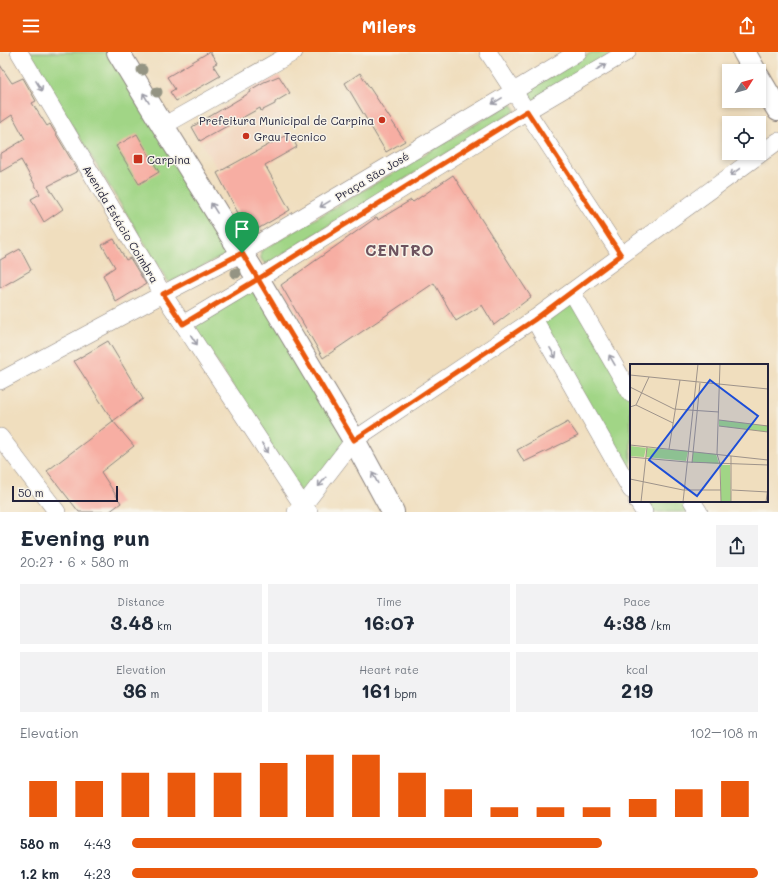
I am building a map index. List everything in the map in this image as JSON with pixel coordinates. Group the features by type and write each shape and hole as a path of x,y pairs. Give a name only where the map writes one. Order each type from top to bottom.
{"main road":[{"path":"118,52 258,279 354,440 393,512"},
{"path":"744,52 751,64"},
{"path":"766,90 778,110"}],"street":[{"name":"Avenida Estácio Coimbra","path":"19,52 163,294 303,510"},
{"path":"163,126 294,52"},
{"path":"488,52 621,255"},
{"name":"Praça São José","path":"0,381 242,253 578,52"},
{"path":"183,324 258,279 527,111 627,52"},
{"path":"564,61 576,82"},
{"path":"544,73 556,94"},
{"path":"303,510 354,440 534,320 778,141"},
{"path":"572,292 630,392"},
{"path":"534,320 630,488"},
{"path":"0,437 57,512"},
{"path":"638,502 644,512"},
{"path":"693,502 699,512"}],"shaded area":[{"name":"Grau Tecnico","path":"275,104 289,129 218,170 202,143"}],"green space":[{"path":"27,52 114,52 235,250 169,283"},
{"path":"592,52 614,52 531,103 525,95 527,91"},
{"path":"510,104 514,106 515,111 267,264 262,261 261,251"},
{"path":"256,286 349,439 304,498 192,323"},
{"path":"572,295 630,395 630,486 537,322"},
{"path":"640,502 692,502 697,512 645,512"}],"building":[{"path":"209,52 217,63 213,65 220,76 176,101 170,92 175,89 167,77"},
{"path":"0,65 12,83 23,78 36,101 32,103 47,126 50,124 78,171 48,186 63,209 44,222 31,199 40,194 21,160 0,172 0,154 25,139 12,115 0,123"},
{"path":"360,73 405,141 386,152 345,83"},
{"path":"279,76 290,93 275,102 275,104 261,111 260,108 200,141 192,127 251,92 250,90"},
{"path":"290,133 297,147 265,165 290,210 249,234 217,173"},
{"name":"Carpina","path":"137,134 159,172 139,184 116,146"},
{"path":"453,175 531,297 494,325 482,305 456,321 434,283 323,358 281,285 377,217 378,220 411,200 413,202"},
{"path":"114,239 126,260 130,258 146,284 116,302 103,275 115,267 102,245"},
{"path":"20,249 31,270 0,288 0,260"},
{"path":"108,341 143,399 113,421 74,361"},
{"path":"113,421 134,446 101,472 121,503 109,512 79,512 47,471"},
{"path":"568,422 578,436 524,462 517,450"}],"place":[{"name":"Prefeitura Municipal de Carpina","path":"382,120"},
{"name":"Grau Tecnico","path":"246,136"},
{"name":"Carpina","path":"138,159"}],"district":[{"name":"CENTRO","path":"400,250"}],"route":[{"path":"242,253 163,294 183,324 258,279 354,440 534,320 621,255 527,111 258,279 242,253"}]}
